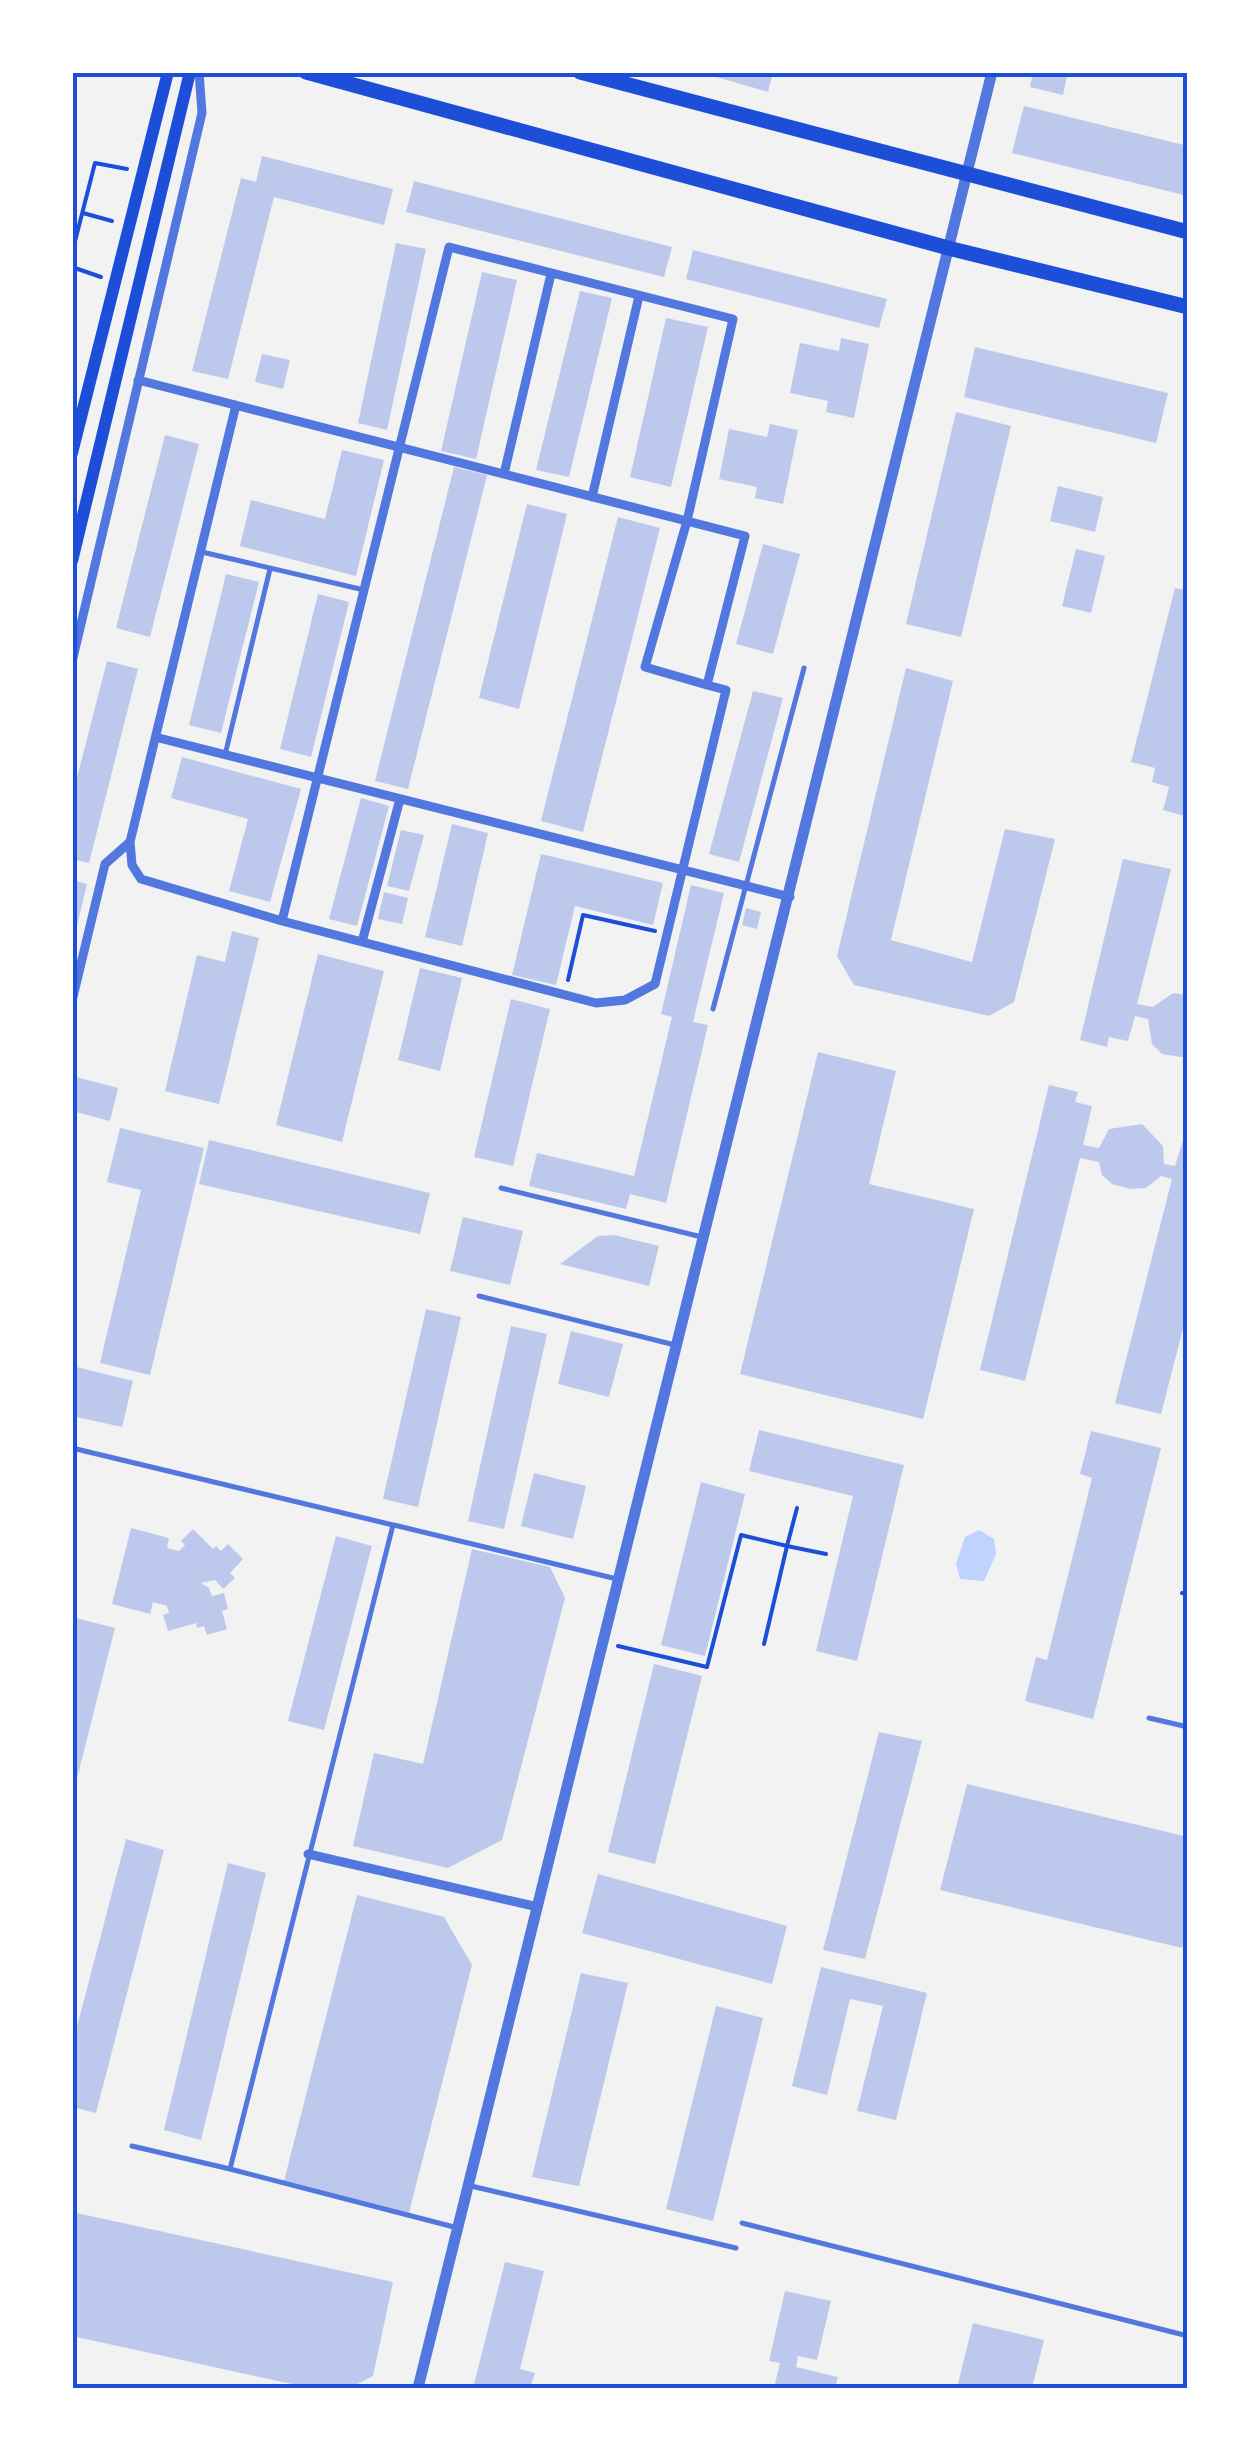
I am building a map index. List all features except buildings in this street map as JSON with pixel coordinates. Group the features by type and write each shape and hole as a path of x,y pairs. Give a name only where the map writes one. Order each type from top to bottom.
{"main road":[{"path":"72,453 168,72"},
{"path":"72,560 190,72"},
{"path":"306,72 952,249 1188,307"},
{"path":"580,72 1188,232"}],"street":[{"path":"72,662 202,113 199,72"},
{"path":"418,2388 952,249 992,72"},
{"path":"236,405 159,738 130,842 132,865 141,879 282,921 565,995 596,1002 625,1000 655,984 726,690 645,667 687,521 733,319 449,248 282,921"},
{"path":"504,474 552,274"},
{"path":"592,496 639,296"},
{"path":"138,380 746,536 707,685"},
{"path":"159,738 790,897"},
{"path":"362,942 400,799"},
{"path":"72,1001 106,864 130,842"},
{"path":"308,1854 538,1908"}],"lane":[{"path":"1174,72 1188,76"},
{"path":"202,552 364,590"},
{"path":"225,754 270,568"},
{"path":"713,1009 804,668"},
{"path":"501,1188 705,1238"},
{"path":"479,1296 678,1346"},
{"path":"72,1448 620,1580"},
{"path":"230,2169 394,1525"},
{"path":"1149,1718 1188,1727"},
{"path":"132,2146 458,2228"},
{"path":"468,2185 736,2248"},
{"path":"742,2224 1188,2336"}],"path":[{"path":"72,253 95,163 144,172"},
{"path":"72,267 116,282"},
{"path":"565,995 583,915 669,934"},
{"path":"764,1644 797,1508"},
{"path":"604,1643 707,1667 741,1535 826,1554"}],"water":[{"path":"979,1530 994,1539 996,1554 984,1581 960,1579 956,1564 965,1537"}]}
